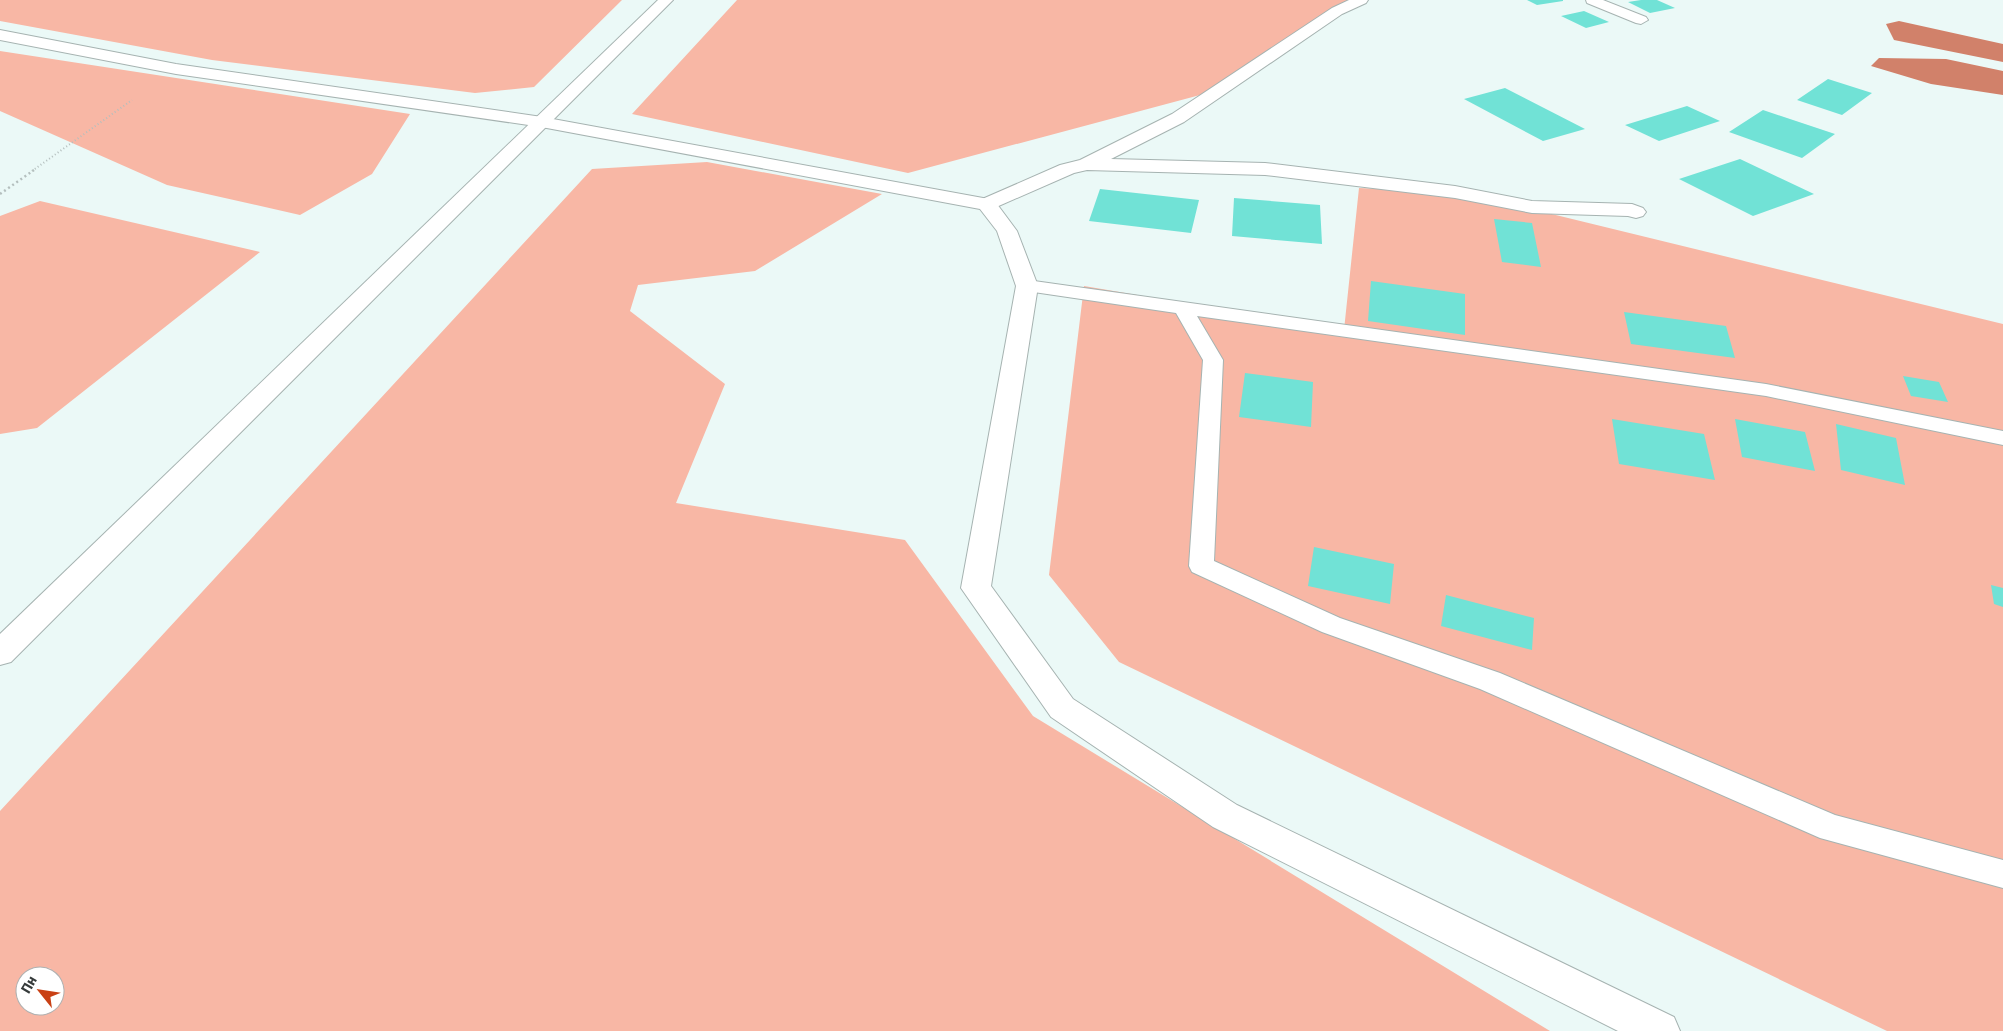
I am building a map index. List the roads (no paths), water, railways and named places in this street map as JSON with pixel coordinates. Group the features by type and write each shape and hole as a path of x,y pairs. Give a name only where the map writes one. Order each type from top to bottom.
{"main road":[{"path":"0,653 666,0"},
{"path":"0,35 176,69 542,122 987,204 1067,169 1087,164 1178,118 1337,10 1361,0"},
{"path":"1087,164 1265,169 1455,192 1532,207 1632,210 1636,212"},
{"path":"987,204 1007,231 1027,286 976,588 1062,708 1225,816 1660,1031"}],"lane":[{"path":"1592,0 1641,20"},
{"path":"1027,286 1766,390 2003,438"},
{"path":"1184,308 1213,360 1201,566 1331,625 1490,681 1832,828 2003,874"}]}
